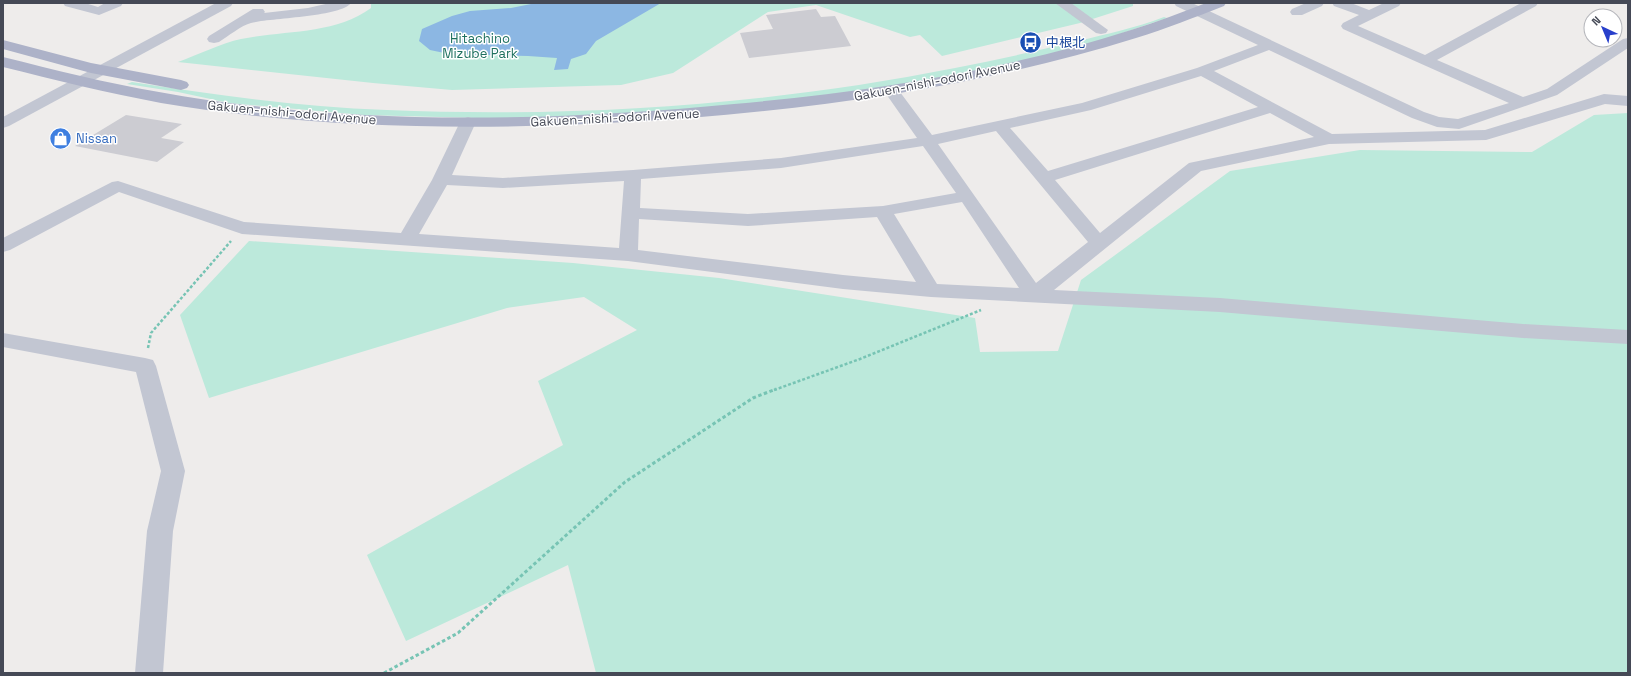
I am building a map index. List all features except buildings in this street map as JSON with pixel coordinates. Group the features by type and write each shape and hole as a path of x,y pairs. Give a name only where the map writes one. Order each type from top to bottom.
{"main road":[{"path":"1167,8 1181,3"},
{"name":"Gakuen-nishi-odori Avenue","path":"3,62 79,83 116,91 276,112 400,120 468,122 595,120 734,110 892,91 993,71 1070,53 1133,34 1219,3"},
{"name":"Gakuen-nishi-odori Avenue","path":"344,103 407,107 480,109 596,107 728,98 884,79 982,60 1055,43 1107,28"},
{"name":"Gakuen-nishi-odori Avenue","path":"3,44 101,71 162,83 236,93"}],"street":[{"path":"70,3 99,11 116,3"},
{"path":"3,110 206,3"},
{"path":"3,123 226,3"},
{"path":"214,39 273,3"},
{"path":"247,19 289,16 330,8 344,3"},
{"path":"1062,3 1107,28"},
{"path":"1181,3 1418,115 1437,122 1459,124 1552,92 1628,42"},
{"path":"1297,12 1317,3"},
{"path":"1339,3 1370,15"},
{"path":"1394,3 1348,26 1358,32 1523,103"},
{"path":"1425,61 1531,3"},
{"path":"441,180 503,183 633,175 781,163 927,141 1085,107 1202,71 1270,45"},
{"path":"1202,71 1329,139"},
{"path":"892,91 967,196 1034,295"},
{"path":"1552,92 1587,105"},
{"path":"1034,295 1196,167 1329,139 1486,135 1604,100 1628,101"},
{"path":"1044,178 1271,108"},
{"path":"407,239 441,180 468,122"},
{"path":"1000,126 1100,243"},
{"path":"628,256 633,175"},
{"path":"3,246 118,186 242,228 628,256 843,282 931,290 1220,305 1523,331 1628,337"},
{"path":"630,213 748,220 883,211 967,196"},
{"path":"883,211 931,290"},
{"path":"3,340 145,366 173,472 160,531 149,673"}],"path":[{"path":"145,366 151,333 242,228"},
{"path":"384,673 458,633 625,482 753,398 860,359 984,309"}],"green space":[{"name":"Hitachino Mizube Park","path":"371,3 1133,3 1133,6 1080,23 942,56 920,35 910,37 816,5 768,12 673,73 621,85 452,90 178,62 218,46 241,39 309,30 341,23 357,17 371,8"},
{"path":"1164,17 1167,18 1087,45 1025,61 888,87 717,109 543,118 364,115 229,103 178,92 127,84 132,82 227,96 291,103 387,110 530,112 672,106 743,100 885,81 1032,52 1121,30"},
{"path":"1628,113 1628,673 596,673 568,565 406,641 367,555 563,445 538,381 637,330 584,297 507,308 209,398 180,315 249,241 573,263 719,278 975,318 980,352 1058,351 1081,280 1230,171 1360,150 1532,152 1594,115"}],"water":[{"path":"536,3 661,3 596,41 586,54 571,59 568,69 554,70 557,58 449,54 430,50 419,41 422,29 452,16 470,11 511,8"}],"place":[{"name":"中根北","path":"1030,42"},
{"name":"Nissan","path":"60,138"}]}
